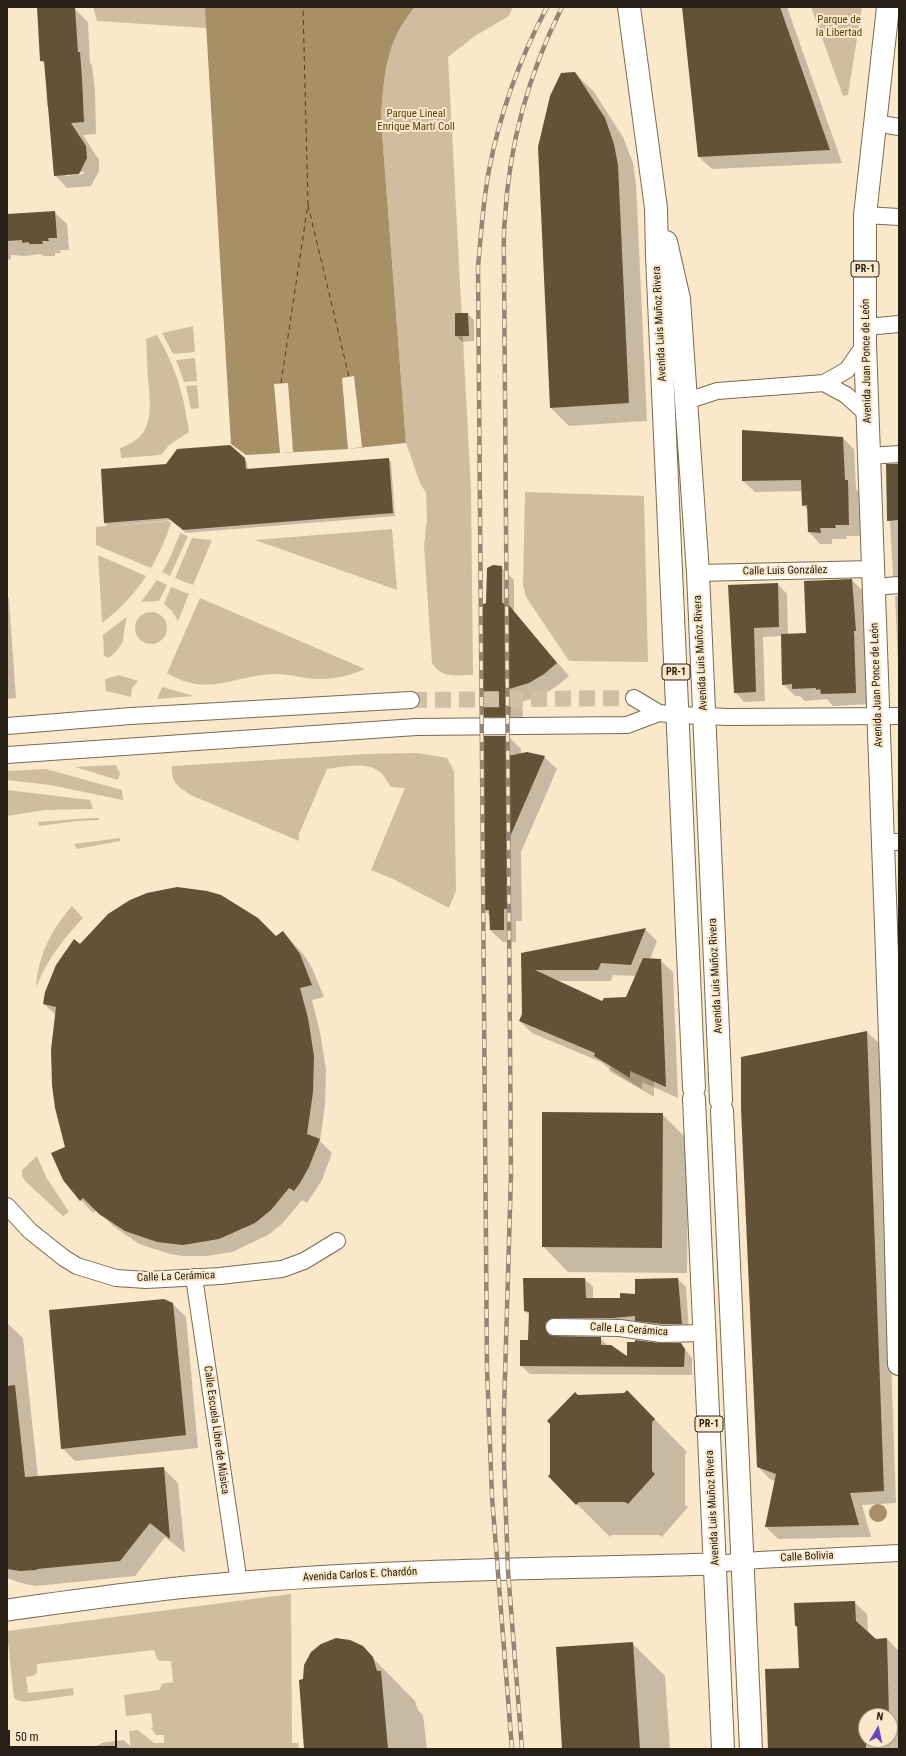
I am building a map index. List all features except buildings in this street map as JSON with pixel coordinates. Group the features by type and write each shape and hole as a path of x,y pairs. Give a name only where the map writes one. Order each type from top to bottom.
{"main road":[{"name":"Avenida Luis Muñoz Rivera","path":"629,7 663,255 668,714 694,1094 723,1749"},
{"name":"Avenida Juan Ponce de León","path":"888,7 865,215 865,336 873,578 889,717 899,1364"},
{"name":"Avenida Luis Muñoz Rivera","path":"663,255 679,300 698,573 751,1749"}],"street":[{"path":"875,123 899,127"},
{"path":"865,215 899,217"},
{"path":"687,401 717,391 824,383 847,370 865,336 899,324"},
{"path":"824,383 846,395 868,414"},
{"path":"869,456 899,454"},
{"name":"Calle Luis González","path":"698,573 873,578 899,585"},
{"path":"634,698 668,714"},
{"path":"7,726 131,716 411,700"},
{"path":"7,755 416,727 627,725 668,714 704,717 889,717"},
{"name":"Calle La Cerámica","path":"7,1206 30,1230 64,1258 77,1266 116,1278 146,1280 194,1278 282,1268 304,1261 337,1241"},
{"name":"Calle Escuela Libre de Música","path":"194,1278 238,1582"},
{"name":"Calle La Cerámica","path":"554,1327 620,1328 660,1334 704,1332"},
{"name":"Calle Bolivia","path":"715,1564 899,1552"},
{"name":"Avenida Carlos E. Chardón","path":"7,1610 238,1582 387,1573 715,1564"}],"green space":[{"path":"93,7 205,7 207,28 97,21"},
{"name":"Parque Lineal Enrique Martí Coll","path":"415,7 513,7 509,16 475,36 448,57 471,490 473,675 445,674 440,672 432,663 424,546 427,518 426,493 420,483 406,443 381,120 385,74 390,52 406,18"},
{"name":"Parque de la Libertad","path":"811,7 862,7 848,95 843,96"},
{"path":"193,326 195,352 173,354 162,333"},
{"path":"157,335 169,358 182,393 189,432 169,445 161,455 121,458 120,448 140,437 148,421 150,401 146,339"},
{"path":"195,358 197,381 184,382 176,360"},
{"path":"197,385 199,408 191,409 186,386"},
{"path":"525,492 644,496 648,662 569,661 526,597 523,585"},
{"path":"168,521 171,523 169,529 151,568 96,545 96,527"},
{"path":"392,529 397,590 255,540"},
{"path":"180,533 188,536 170,576 162,572 170,558"},
{"path":"192,538 212,540 193,585 175,578"},
{"path":"98,555 146,576 126,601 102,623"},
{"path":"157,580 167,585 159,601 141,602"},
{"path":"171,587 189,594 178,621 172,611 164,604"},
{"path":"200,598 365,669 343,676 326,679 274,674 260,675 208,685 195,684 182,680 167,673"},
{"path":"148,612 154,612 164,619 167,628 166,634 160,641 154,644 148,644 138,637 135,631 135,625 142,615"},
{"path":"127,618 120,647 109,658 104,656 103,635"},
{"path":"119,675 138,681 132,688 131,697 106,691 105,679"},
{"path":"162,687 194,696 157,699"},
{"path":"417,753 447,758 454,771 456,891 449,908 393,879 371,870 405,788 391,787 385,777 374,769 361,766 347,766 327,769 299,834 299,841 193,796 180,788 174,781 172,772 172,766 366,754"},
{"path":"116,765 120,774 118,780 75,767"},
{"path":"46,769 122,790 123,800 50,785 7,780 7,771"},
{"path":"7,790 90,800 93,809 45,810 7,816"},
{"path":"99,818 99,820 39,826 38,822"},
{"path":"120,838 120,841 77,849 74,844"},
{"path":"72,906 83,918 56,951 40,978 36,988 37,976 47,944 58,924"},
{"path":"611,1067 630,1078 630,1071 654,1081 654,1097 609,1071"},
{"path":"37,1156 46,1177 69,1212 63,1216 26,1182 22,1176 22,1170"},
{"path":"291,1594 292,1743 298,1743 299,1749 131,1749 129,1731 138,1730 154,1743 164,1743 164,1735 156,1735 151,1728 153,1727 151,1713 126,1716 124,1695 159,1690 162,1684 173,1682 171,1661 160,1661 157,1659 154,1650 37,1664 37,1673 33,1676 26,1677 28,1693 73,1688 74,1695 24,1702 14,1699 7,1631"}],"shaded area":[{"path":"205,7 415,7 401,27 390,52 385,74 381,120 406,443 348,449 246,455 231,444"},
{"path":"878,1504 884,1507 887,1513 884,1519 878,1522 872,1519 869,1513 872,1507"}],"pier":[{"path":"354,376 362,447 348,449 342,378"},
{"path":"288,383 293,452 280,453 274,384"}],"ferry route":[{"path":"281,383 308,204 303,7"},
{"path":"308,205 349,377"}],"tunnel":[{"path":"411,700 634,698"}],"railway":[{"path":"512,1749 492,1497 487,1368 478,267 487,182 499,128 512,86 528,46 547,7"},
{"path":"522,1749 508,1571 504,1463 504,1409 511,1175 504,224 511,164 523,110 540,58 562,7"}]}
